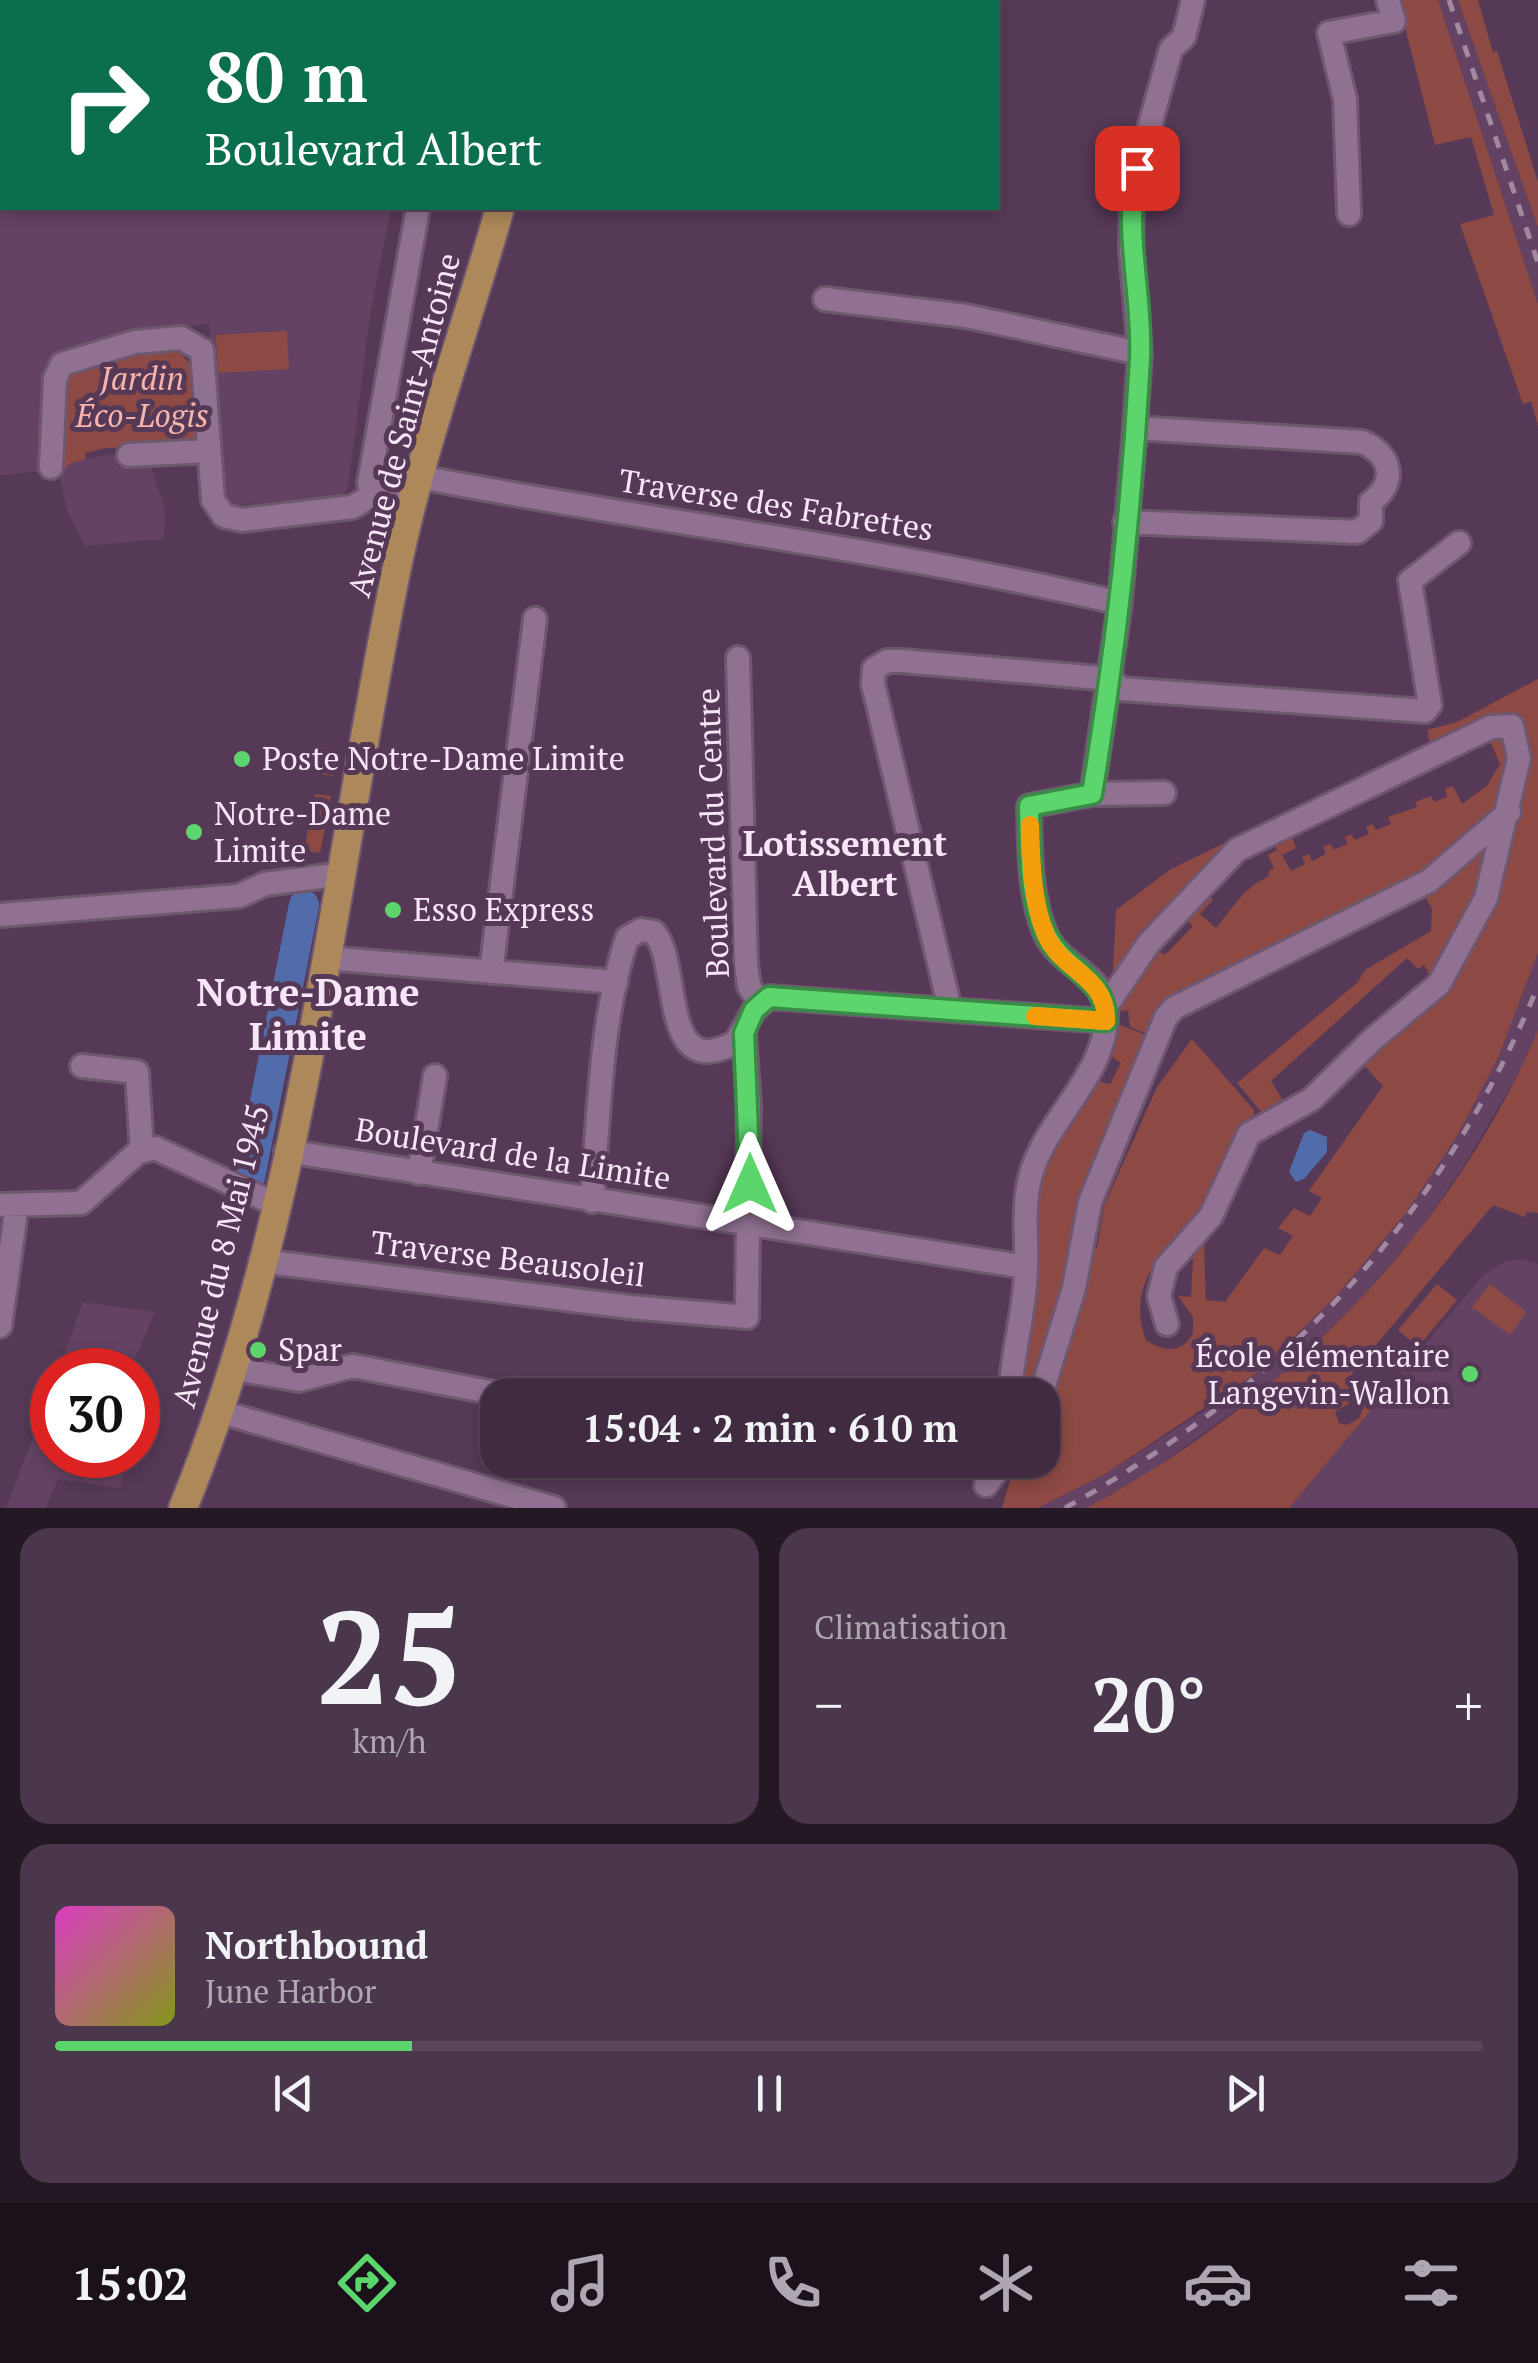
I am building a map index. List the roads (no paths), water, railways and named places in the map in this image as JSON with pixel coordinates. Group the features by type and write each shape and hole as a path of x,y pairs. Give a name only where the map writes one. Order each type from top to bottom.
{"main road":[{"name":"Avenue de Saint-Antoine","path":"326,958 336,874 395,576 499,210"},
{"name":"Avenue du 8 Mai 1945","path":"183,1508 236,1369 326,958"}],"street":[{"path":"1092,794 1112,679 1140,353 1130,250 1132,190 1158,91 1172,49 1184,37 1193,0"},
{"path":"1348,214 1346,99 1328,33 1394,21 1388,0"},
{"path":"372,496 370,460 418,210"},
{"path":"825,299 966,316 1140,353"},
{"path":"51,467 54,379 62,364 80,355 135,342 181,338 202,350 212,500 224,516 242,520 352,507 372,496 412,506"},
{"path":"1125,522 1357,532 1372,521 1371,502 1382,494 1389,476 1388,460 1378,448 1362,442 1135,428"},
{"path":"129,455 208,450"},
{"name":"Traverse des Fabrettes","path":"420,478 696,527 986,572 1120,603"},
{"path":"950,1009 873,684 874,669 887,661 902,662 1112,679 1121,689 1425,711 1430,705 1410,581 1459,544"},
{"path":"491,972 535,619"},
{"name":"Boulevard du Centre","path":"738,658 746,964 749,986 760,1003"},
{"path":"1106,1013 1150,943 1237,850 1502,724 1512,726 1518,738 1519,758 1510,812 1486,898 1439,984 1373,1038 1312,1099 1249,1134 1211,1216 1166,1266 1159,1296 1167,1324"},
{"path":"1012,1378 1026,1267 1023,1232 1029,1179 1104,1042 1106,1013 1098,986 1063,960 1046,934 1030,859 1029,806 1092,794 1164,793"},
{"path":"1046,1378 1074,1288 1090,1202 1166,1017 1174,1008 1429,881 1510,812"},
{"path":"0,915 239,896 265,884 336,874"},
{"path":"592,1201 603,1064 616,982 627,938 642,930 654,932 666,946 681,1036 693,1047 707,1050 726,1047 744,1033 760,1003 769,997 950,1009 1106,1013"},
{"path":"326,958 616,982"},
{"path":"744,1033 750,1224"},
{"path":"82,1066 136,1072 142,1151"},
{"path":"419,1173 435,1076"},
{"path":"0,1326 9,1205 80,1202 142,1151 154,1148 275,1204"},
{"name":"Boulevard de la Limite","path":"286,1151 1026,1267"},
{"name":"Traverse Beausoleil","path":"262,1261 649,1309 748,1317 750,1224"},
{"path":"236,1369 299,1380 352,1366 480,1390"},
{"path":"220,1412 554,1508"},
{"path":"986,1485 991,1478"}],"water":[{"path":"1310,1130 1327,1137 1327,1152 1304,1179 1296,1182 1289,1172 1304,1133"}],"waterway":[{"path":"250,1177 304,905"}],"railway":[{"path":"1449,0 1538,263"},
{"path":"1065,1508 1144,1460 1217,1408 1285,1351 1347,1289 1404,1221 1454,1148 1499,1070 1538,986"}],"place":[{"name":"Poste Notre-Dame Limite","path":"242,759"},
{"name":"Notre-Dame Limite","path":"194,832"},
{"name":"Esso Express","path":"393,910"},
{"name":"Spar","path":"258,1350"},
{"name":"École élémentaire Langevin-Wallon","path":"1470,1374"}],"district":[{"name":"Lotissement Albert","path":"845,864"},
{"name":"Notre-Dame Limite","path":"308,1015"}],"park label":[{"name":"Jardin Éco-Logis","path":"142,398"}]}
